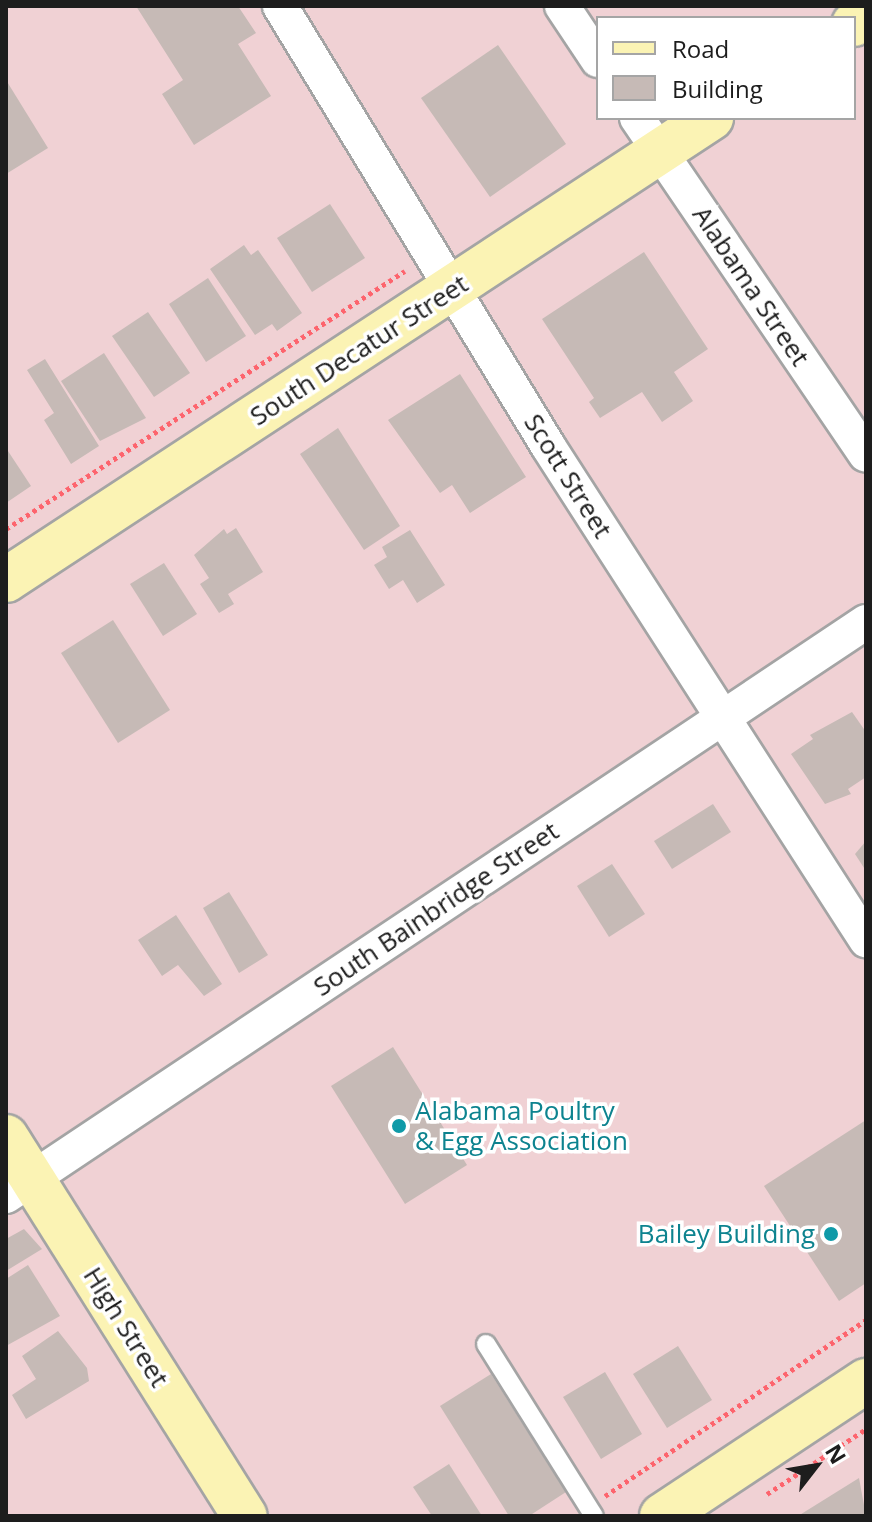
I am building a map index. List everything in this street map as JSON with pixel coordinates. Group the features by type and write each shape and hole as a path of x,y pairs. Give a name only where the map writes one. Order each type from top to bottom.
{"main road":[{"name":"South Decatur Street","path":"6,580 454,289 649,135 704,120"},
{"name":"High Street","path":"6,1137 19,1187 245,1516"},
{"path":"662,1516 864,1387"}],"street":[{"name":"Scott Street","path":"280,6 454,289 866,940"},
{"path":"562,6 596,57"},
{"name":"Alabama Street","path":"649,135 866,455"},
{"name":"South Bainbridge Street","path":"19,1187 866,622"}],"lane":[{"path":"486,1344 591,1512"}],"path":[{"path":"6,529 406,271"},
{"path":"591,1512 866,1320"},
{"path":"759,1499 866,1429"}],"shaded area":[{"path":"6,6 866,6 866,1516 6,1516"}],"building":[{"path":"136,6 238,6 256,33 238,44 271,96 194,145 162,94 183,80"},
{"path":"498,45 566,144 490,197 421,98"},
{"path":"6,80 48,148 6,174"},
{"path":"330,204 365,258 312,292 277,238"},
{"path":"244,245 251,255 258,250 302,313 277,331 272,324 255,335 210,269"},
{"path":"644,252 708,349 674,372 693,401 662,422 642,392 600,418 589,402 594,398 542,319"},
{"path":"208,278 246,336 206,362 169,304"},
{"path":"148,312 190,373 154,397 112,336"},
{"path":"104,353 146,418 100,441 61,381"},
{"path":"45,359 99,446 71,464 44,420 54,413 27,370"},
{"path":"460,374 526,477 470,513 452,485 440,493 388,420"},
{"path":"338,428 400,526 364,550 300,454"},
{"path":"6,448 31,486 6,503"},
{"path":"236,528 263,572 228,594 234,604 219,613 200,584 209,578 194,555 224,529 227,534"},
{"path":"410,530 445,585 417,603 403,580 389,589 374,565 387,557 382,547"},
{"path":"164,563 197,614 163,636 130,584"},
{"path":"113,620 170,710 118,743 61,653"},
{"path":"852,712 866,732 866,777 848,789 851,794 825,804 791,754 813,739 810,735"},
{"path":"713,804 731,832 672,869 654,841"},
{"path":"866,841 866,871 855,854"},
{"path":"612,864 645,914 609,937 577,886"},
{"path":"229,892 268,955 239,973 203,908"},
{"path":"176,915 222,984 204,996 178,965 162,976 138,940"},
{"name":"Alabama Poultry & Egg Association","path":"393,1047 467,1165 405,1204 331,1086"},
{"name":"Bailey Building","path":"866,1120 866,1283 839,1301 764,1186"},
{"path":"24,1229 42,1249 6,1271 6,1239"},
{"path":"28,1265 60,1316 6,1346 6,1279"},
{"path":"58,1331 87,1368 89,1381 26,1419 12,1395 36,1379 22,1356"},
{"path":"678,1346 712,1400 667,1428 633,1374"},
{"path":"605,1372 642,1434 601,1459 563,1397"},
{"path":"491,1374 566,1492 529,1516 509,1516 440,1406"},
{"path":"449,1464 482,1516 432,1516 413,1487"},
{"path":"859,1478 866,1516 798,1516"}],"place":[{"name":"Alabama Poultry & Egg Association","path":"399,1126"},
{"name":"Bailey Building","path":"831,1234"}]}
